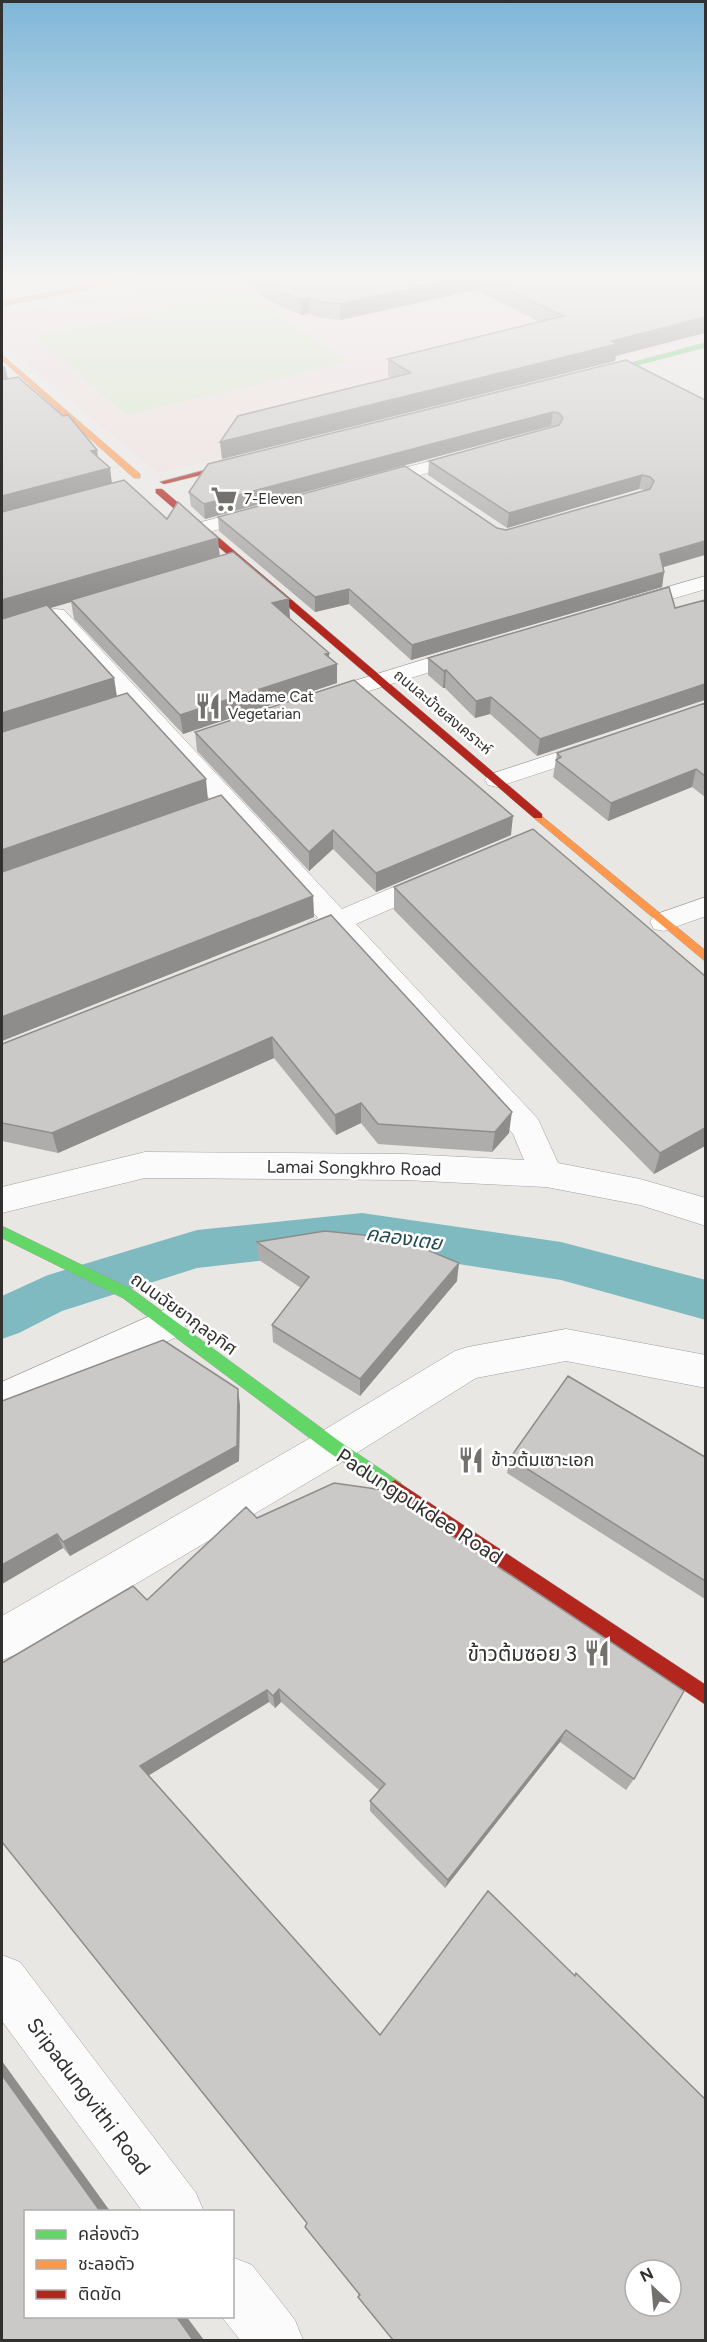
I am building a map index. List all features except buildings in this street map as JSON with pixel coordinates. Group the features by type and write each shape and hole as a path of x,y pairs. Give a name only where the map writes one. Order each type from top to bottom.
{"street":[{"path":"12,390 34,385 137,476"},
{"path":"350,488 485,451"},
{"path":"121,483 137,476 151,475 157,489 259,458"},
{"path":"408,472 427,485"},
{"name":"ถนนละม้ายสงเคราะห์","path":"157,489 237,561 705,958"},
{"path":"201,528 281,507"},
{"path":"215,567 237,561"},
{"path":"604,612 705,582"},
{"path":"56,615 126,706 188,743 219,807 338,921 527,1128 546,1174"},
{"path":"300,706 491,646"},
{"path":"497,780 618,739"},
{"path":"522,843 555,829"},
{"path":"295,938 457,870"},
{"path":"664,922 705,906"},
{"name":"Lamai Songkhro Road","path":"2,1200 145,1165 404,1167 546,1174 639,1192 705,1212"},
{"name":"ถนนฉัยยากุลอุทิศ","path":"2,1232 128,1294 333,1446"},
{"path":"2,1400 168,1324"},
{"path":"333,1446 468,1363 566,1345 705,1372"},
{"name":"Padungpukdee Road","path":"2,1640 333,1446 705,1696"},
{"name":"Sripadungvithi Road","path":"2,1980 176,2210"},
{"path":"234,2287 275,2340"}],"shaded area":[{"path":"50,383 519,383 158,473"}],"green space":[{"path":"89,383 260,383 127,415"}],"waterway":[{"name":"คลองเตย","path":"2,1319 48,1295 197,1249 362,1231 561,1261 706,1300"}],"traffic: fast":[{"path":"2,1232 128,1294 333,1446 395,1488"}],"traffic: slow":[{"path":"32,383 137,476"},
{"path":"538,816 706,958"}],"traffic: jam":[{"path":"164,482 247,461"},
{"path":"159,491 538,816"},
{"path":"395,1488 706,1696"}],"place":[{"name":"7-Eleven","path":"224,499"},
{"name":"Madame Cat Vegetarian","path":"208,706"},
{"name":"ข้าวต้มเซาะเอก","path":"471,1460"},
{"name":"ข้าวต้มซอย 3","path":"597,1653"}]}
